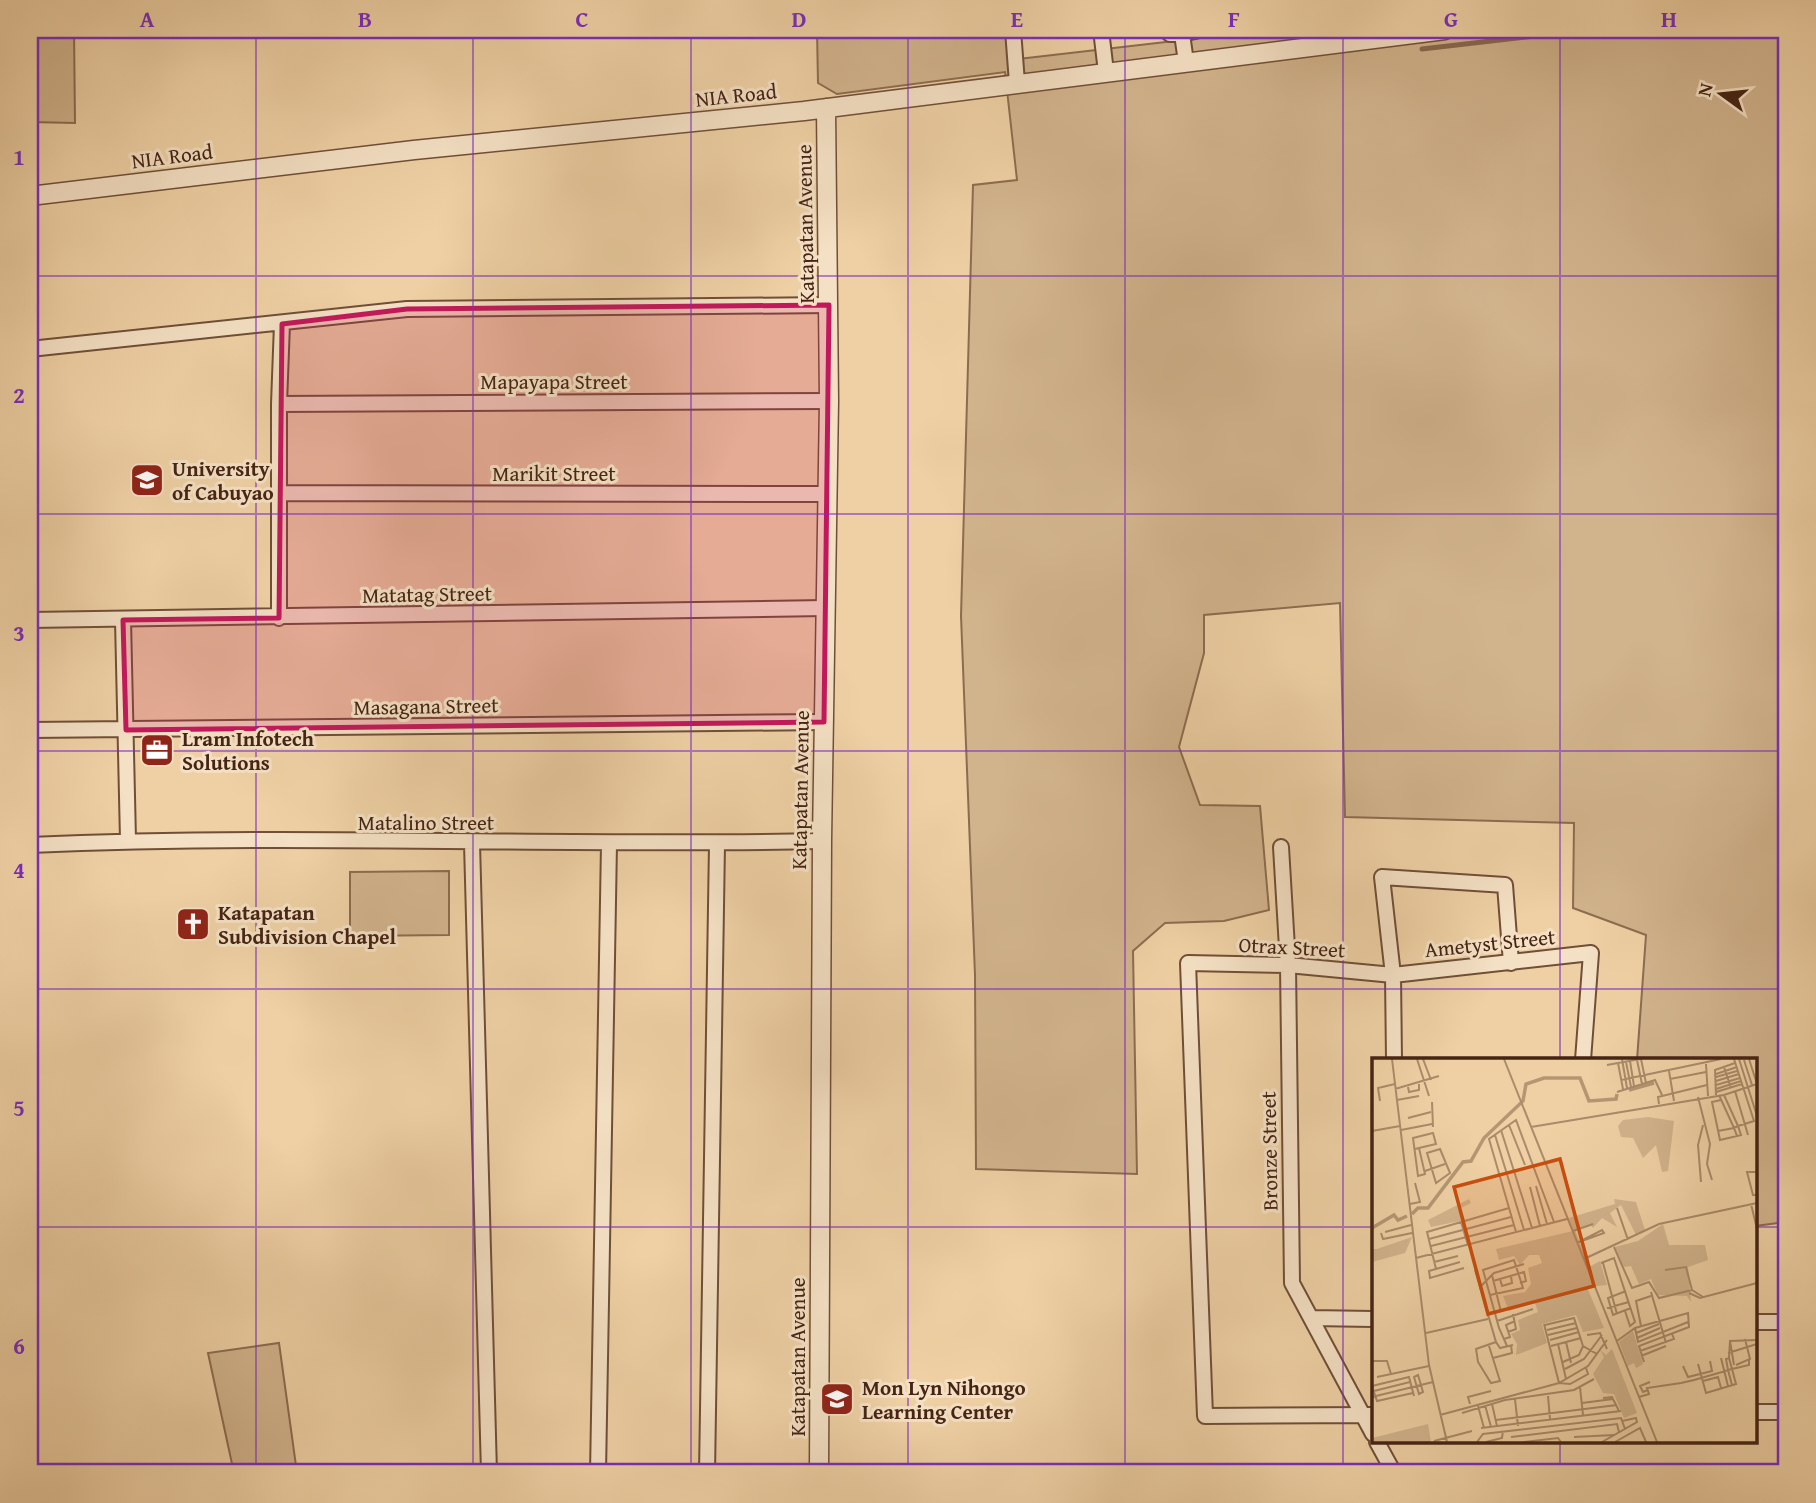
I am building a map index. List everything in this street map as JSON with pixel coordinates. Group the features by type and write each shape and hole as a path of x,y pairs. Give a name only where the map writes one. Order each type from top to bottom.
{"street":[{"path":"1013,30 1017,83"},
{"path":"1101,30 1106,72"},
{"path":"1165,30 1170,34 1199,30"},
{"name":"NIA Road","path":"30,196 414,150 826,108 1420,31 1445,30"},
{"path":"1182,34 1186,62"},
{"name":"Katapatan Avenue","path":"819,1473 822,841 829,401 826,108"},
{"path":"30,349 407,309 829,305"},
{"path":"279,618 279,404 282,324"},
{"name":"Mapayapa Street","path":"279,404 829,401"},
{"name":"Marikit Street","path":"279,493 828,494"},
{"name":"Matatag Street","path":"30,620 825,608"},
{"path":"123,620 128,840"},
{"name":"Masagana Street","path":"30,730 824,722"},
{"name":"Matalino Street","path":"30,845 128,840 609,844 822,841"},
{"path":"472,843 489,1473"},
{"path":"598,1473 609,844"},
{"path":"707,1473 717,844"},
{"name":"Bronze Street","path":"1281,847 1288,965 1292,1283 1368,1415"},
{"path":"1394,1058 1393,975 1382,877 1505,885 1511,962"},
{"name":"Ametyst Street","path":"1393,975 1591,953 1583,1058"},
{"name":"Otrax Street","path":"1368,1415 1205,1416 1188,963 1288,965 1393,975"},
{"path":"1311,1318 1372,1319"},
{"path":"1756,1322 1786,1322"},
{"path":"1756,1412 1786,1412"},
{"path":"1378,1444 1394,1473"}],"highlighted area":[{"path":"829,305 824,722 126,730 123,620 279,618 282,324 407,309"}],"shaded area":[{"path":"30,30 74,30 75,123 30,122"},
{"path":"817,30 1006,30 1009,60 1270,30 1786,30 1786,1222 1756,1226 1756,1058 1637,1058 1646,935 1573,908 1574,823 1345,817 1340,603 1204,615 1204,653 1179,747 1200,805 1260,806 1269,910 1224,921 1165,923 1133,951 1137,1174 976,1169 975,975 961,616 973,185 1017,180 1005,72 837,94 818,83"},
{"path":"449,871 449,935 350,936 350,872"},
{"path":"279,1343 297,1473 234,1473 208,1353"}],"waterway":[{"path":"1422,49 1586,30"}],"place":[{"name":"University of Cabuyao","path":"147,480"},
{"name":"Lram Infotech Solutions","path":"157,750"},
{"name":"Katapatan Subdivision Chapel","path":"193,924"},
{"name":"Mon Lyn Nihongo Learning Center","path":"837,1399"}]}
